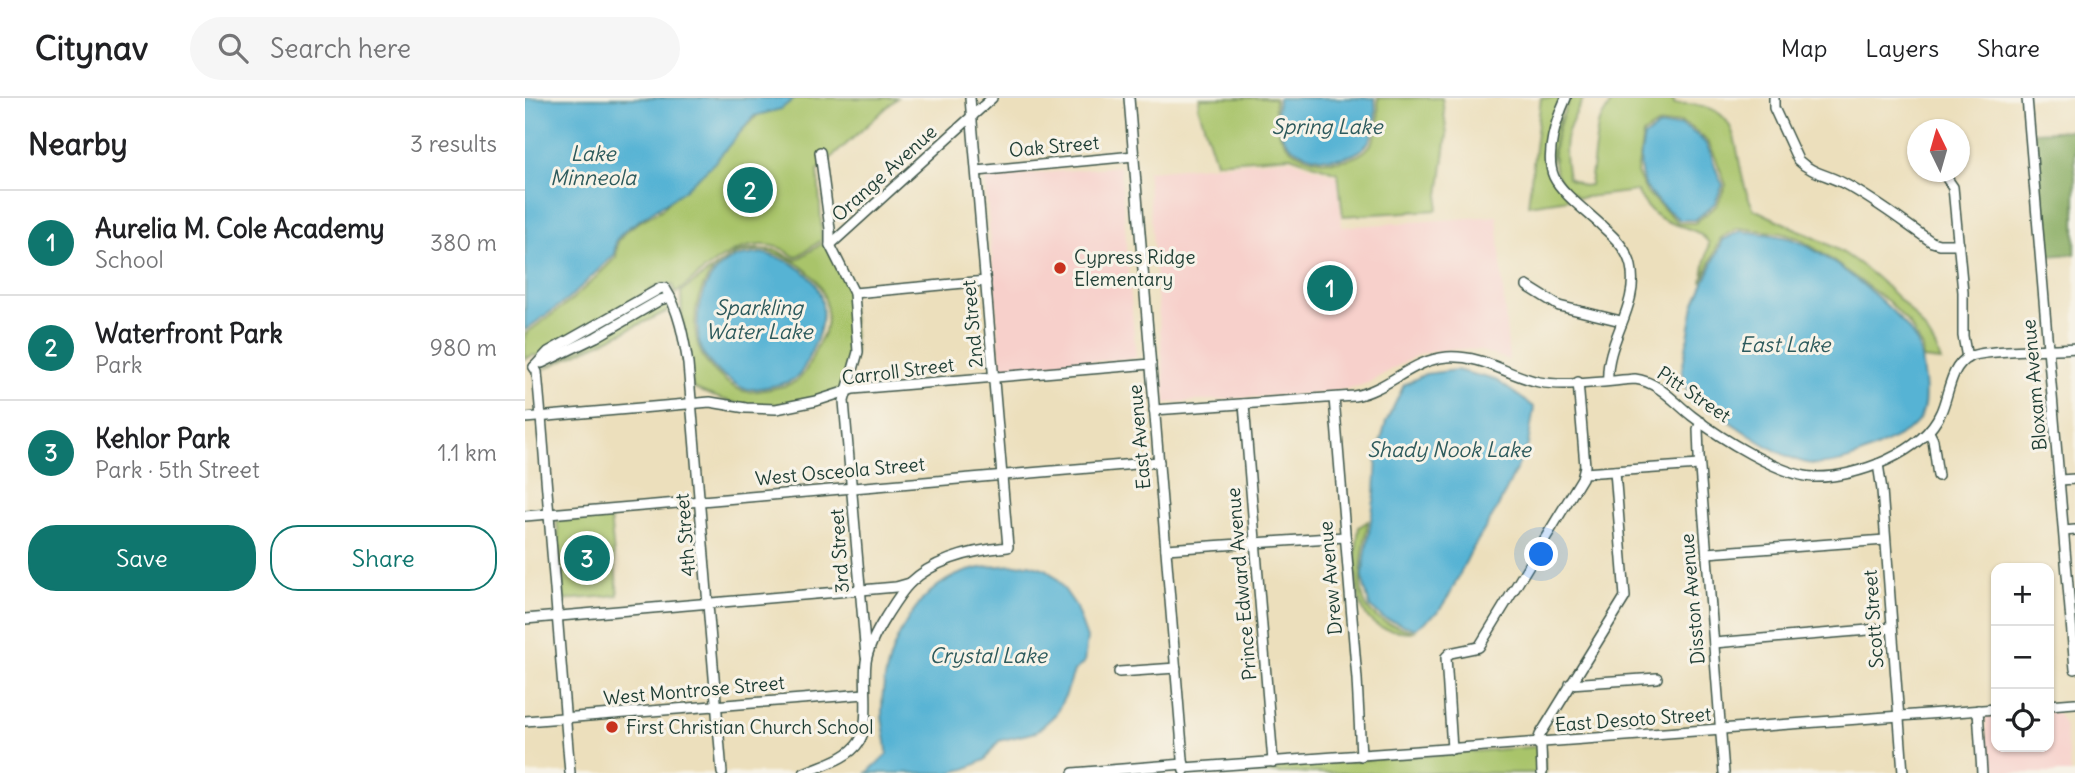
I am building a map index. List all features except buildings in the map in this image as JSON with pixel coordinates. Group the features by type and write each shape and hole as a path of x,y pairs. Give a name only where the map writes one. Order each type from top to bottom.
{"street":[{"name":"2nd Street","path":"909,583 930,568 950,559 1009,547 971,98"},
{"name":"Orange Avenue","path":"830,245 992,98"},
{"name":"East Avenue","path":"1129,98 1184,768"},
{"path":"1566,98 1556,121 1553,174 1561,187 1619,243 1629,260 1632,274 1631,292 1608,360 1608,381"},
{"path":"1774,98 1774,108 1798,160 1804,166 1861,193 1932,242 1959,244"},
{"name":"Bloxam Avenue","path":"2027,98 2073,612 2075,669"},
{"name":"3rd Street","path":"820,152 830,245 854,293 858,352 844,401 866,662"},
{"name":"Oak Street","path":"977,171 1134,156"},
{"path":"1950,182 1953,187 1959,244 1963,336 1967,358 1974,355 2075,348"},
{"path":"854,293 986,281"},
{"path":"1527,286 1559,306 1621,321"},
{"name":"4th Street","path":"541,417 537,372 534,367 670,297 686,350 692,404 722,773"},
{"name":"Pitt Street","path":"1154,411 1365,394 1416,365 1446,358 1485,361 1537,382 1635,379 1651,382 1701,422 1766,462 1792,474 1830,477 1878,464 1929,432 1941,412 1960,365 1967,358"},
{"name":"Carroll Street","path":"525,418 710,402 745,408 776,409 846,392 1151,365"},
{"path":"1452,749 1446,657 1450,653 1479,647 1584,473 1578,382"},
{"name":"Drew Avenue","path":"1334,398 1361,756"},
{"name":"Prince Edward Avenue","path":"1244,404 1273,762"},
{"path":"541,417 571,773"},
{"name":"Disston Avenue","path":"1701,422 1698,429 1699,465 1724,773"},
{"path":"1929,432 1933,440 1938,476"},
{"name":"West Osceola Street","path":"525,516 1159,462"},
{"name":"Scott Street","path":"1878,464 1903,773"},
{"path":"1584,473 1699,465"},
{"path":"1542,773 1541,747 1537,743 1570,684 1625,597 1615,471"},
{"path":"2060,480 2075,479"},
{"path":"2064,531 2075,530"},
{"path":"1166,549 1345,537"},
{"path":"1707,553 1885,540"},
{"path":"525,619 896,587 909,583"},
{"path":"804,773 845,755 854,748 863,731 866,662 878,629 909,583"},
{"path":"1714,643 1892,628"},
{"path":"1119,672 1176,668"},
{"path":"1570,684 1657,678"},
{"name":"West Montrose Street","path":"525,721 865,694"},
{"path":"2054,705 2075,703"},
{"name":"East Desoto Street","path":"1073,773 1361,756 1991,709"},
{"path":"1978,710 1982,773"}],"shaded area":[{"path":"1289,159 1337,176 1342,227 1497,216 1509,360 1479,350 1450,349 1419,354 1368,383 1353,388 1320,393 1166,403 1147,171"},
{"name":"Cypress Ridge Elementary","path":"1120,166 1136,358 1001,369 985,178"},
{"path":"2054,712 2057,712 2064,724 2071,773 1989,773 1985,716 1991,716 1991,752 2054,752"}],"green space":[{"path":"775,98 897,98 818,170 822,240 796,257 779,248 762,245 734,251 675,294 673,285 661,284 539,356 533,355 525,359 525,334 569,302 593,280 616,257 618,241 627,231 661,210"},
{"path":"1200,98 1275,98 1275,114 1280,135 1290,148 1310,158 1335,161 1357,156 1371,145 1378,125 1378,98 1442,98 1447,135 1437,210 1343,216 1338,173 1290,156 1216,162 1198,106"},
{"path":"1541,98 1563,98 1549,169 1569,199 1528,205"},
{"path":"1570,98 1584,98 1569,128 1565,145 1568,178 1583,186 1590,185 1598,124 1614,98 1673,98 1674,104 1700,105 1717,112 1728,122 1734,136 1746,190 1754,209 1845,254 1873,275 1901,301 1926,331 1941,361 1923,359 1922,348 1910,325 1889,302 1798,238 1781,233 1738,228 1721,238 1702,282 1709,243 1694,231 1660,218 1645,204 1637,191 1578,198 1561,181 1554,159 1556,138","holes":["1680,122 1700,134 1711,148 1726,185 1717,205 1695,223 1679,223 1647,193 1637,173 1643,134 1657,125"]},
{"path":"2075,130 2075,254 2046,256 2034,132"},
{"path":"823,243 850,291 855,352 844,389 796,402 756,406 726,400 693,388 682,320 681,292 721,263 704,285 695,314 695,330 703,357 720,377 743,391 772,389 795,382 809,366 826,327 827,311 819,285 801,266 761,250 738,254 723,262 736,252 752,249 776,250 796,260"},
{"path":"667,302 672,309 542,370 661,303"},
{"path":"610,516 618,595 564,600 557,521"},
{"path":"1368,521 1361,567 1364,601 1378,618 1414,631 1381,628 1369,619 1363,608 1357,581 1356,551 1359,527"},
{"path":"1544,746 1545,773 1196,773"}],"water":[{"name":"Lake Minneola","path":"525,98 795,98 781,109 754,116 714,163 682,192 626,229 616,240 614,255 567,300 525,330"},
{"name":"Spring Lake","path":"1278,98 1375,98 1374,129 1370,140 1358,152 1348,156 1325,158 1302,153 1286,141 1281,131 1277,114"},
{"path":"1681,125 1706,144 1723,185 1715,203 1695,220 1680,220 1658,201 1645,185 1640,166 1644,137 1658,127"},
{"name":"East Lake","path":"1740,231 1783,237 1811,248 1866,287 1900,319 1919,348 1924,380 1922,413 1913,427 1858,456 1832,463 1813,464 1799,461 1765,445 1686,389 1682,370 1694,305 1723,240"},
{"name":"Sparkling Water Lake","path":"761,253 795,265 807,275 816,286 821,299 822,314 812,350 797,377 772,386 745,389 722,375 706,357 699,341 698,317 703,294 715,273 734,258"},
{"name":"Shady Nook Lake","path":"1456,370 1496,380 1534,407 1528,445 1497,509 1470,553 1450,594 1438,612 1415,629 1383,618 1370,607 1362,577 1375,494 1377,455 1386,422 1404,385 1425,374"},
{"name":"Crystal Lake","path":"1029,564 1046,569 1057,579 1075,605 1087,638 1084,663 1074,671 1055,715 1036,732 999,741 985,760 965,769 948,773 867,773 887,754 882,712 883,691 893,649 914,610 946,581 965,572"}],"place":[{"name":"Waterfront Park","path":"750,190"},
{"name":"Cypress Ridge Elementary","path":"1060,268"},
{"name":"Aurelia M. Cole Academy","path":"1330,288"},
{"name":"Kehlor Park","path":"587,558"},
{"name":"First Christian Church School","path":"612,727"}]}
